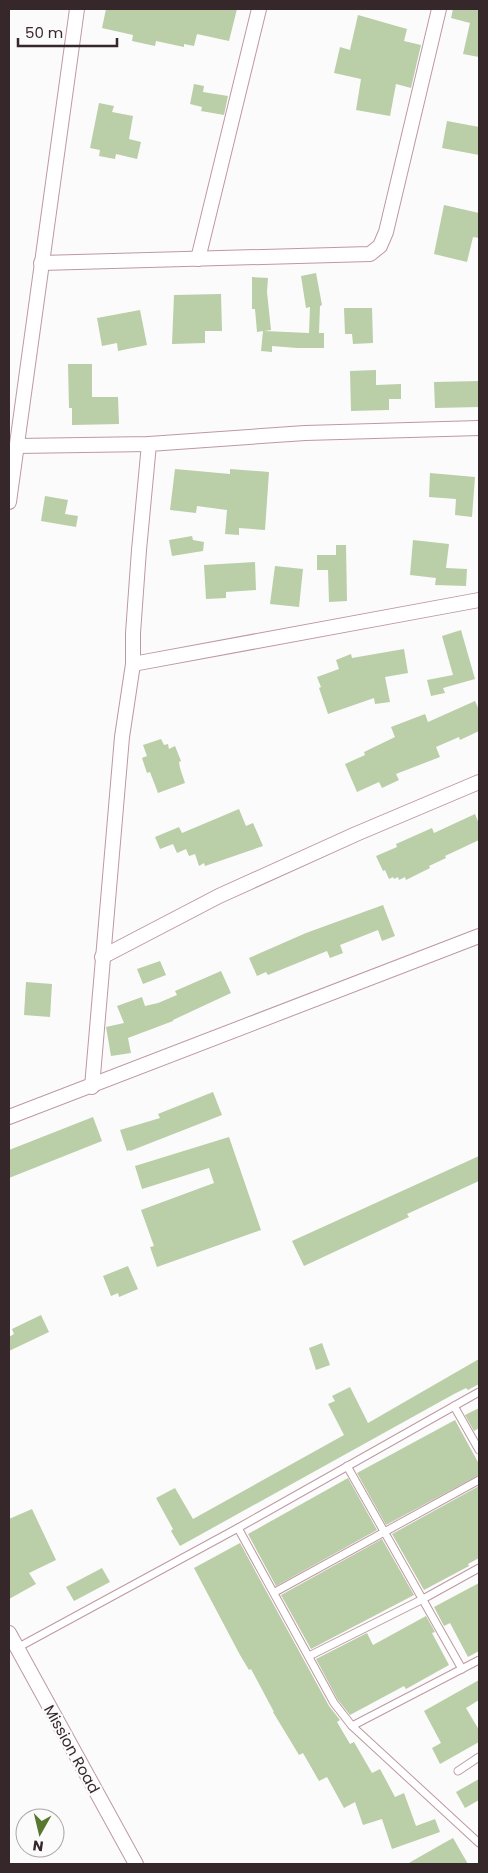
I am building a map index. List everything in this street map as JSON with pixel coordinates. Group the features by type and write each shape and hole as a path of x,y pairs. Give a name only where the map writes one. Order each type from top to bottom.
{"street":[{"path":"9,502 77,9"},
{"path":"198,259 259,9"},
{"path":"41,263 370,254 380,246 386,232 438,9"},
{"path":"17,446 149,444 305,433 479,428"},
{"path":"92,1087 122,737 133,664 133,633 139,550 149,444"},
{"path":"133,664 479,600"},
{"path":"102,957 219,896 356,834 479,782"},
{"path":"9,1118 479,936"},
{"name":"Mission Road","path":"9,1633 136,1864"}],"lane":[{"path":"17,1648 238,1528 479,1392"},
{"path":"454,1406 479,1450"},
{"path":"347,1466 462,1669"},
{"path":"275,1592 479,1480"},
{"path":"238,1528 275,1592 334,1703 352,1726 479,1843"},
{"path":"308,1656 423,1599 479,1568"},
{"path":"352,1726 479,1660"},
{"path":"458,1771 479,1757"}],"building":[{"path":"106,9 237,9 229,41 197,34 194,46 184,44 184,47 156,41 155,46 132,41 133,35 102,28"},
{"path":"453,9 479,9 479,57 463,54 470,23 451,18"},
{"path":"358,15 407,29 404,41 421,45 411,88 396,84 390,116 356,110 361,79 334,73 340,47 350,50"},
{"path":"194,84 204,86 203,92 228,96 224,115 201,111 202,107 190,104"},
{"path":"99,103 114,106 112,112 133,116 129,139 141,142 137,159 116,154 115,159 99,156 100,150 90,148"},
{"path":"447,121 479,127 479,155 442,148"},
{"path":"444,205 479,213 479,238 473,237 467,262 434,254"},
{"path":"316,273 322,305 320,306 319,333 324,333 324,348 272,346 272,352 261,351 263,331 257,332 255,309 252,309 252,277 268,278 267,292 271,330 264,331 309,333 310,307 306,308 301,276"},
{"path":"221,294 222,331 205,331 205,343 172,344 174,295"},
{"path":"344,308 372,308 373,343 353,344 352,334 345,334"},
{"path":"140,310 147,345 118,351 117,343 102,346 97,318"},
{"path":"68,364 92,364 92,397 118,397 119,424 72,425 72,408 69,408"},
{"path":"376,370 376,385 401,384 401,399 389,399 389,410 351,411 350,371"},
{"path":"479,381 479,407 435,408 434,382"},
{"path":"175,469 230,474 230,469 269,472 265,530 239,528 239,535 225,534 227,510 197,506 196,513 170,510"},
{"path":"430,473 475,477 472,517 455,515 456,499 429,497"},
{"path":"45,496 68,500 65,514 78,516 76,527 41,521"},
{"path":"192,536 193,540 204,542 203,551 172,556 169,540"},
{"path":"413,540 449,544 446,568 467,569 466,586 435,585 436,578 410,575"},
{"path":"336,545 346,545 347,601 329,602 328,570 317,570 317,555 336,555"},
{"path":"255,562 256,590 226,592 226,598 206,599 204,565"},
{"path":"275,566 303,569 299,607 270,604"},
{"path":"461,630 475,679 443,688 445,693 431,696 427,680 453,675 442,636"},
{"path":"404,649 408,673 385,677 390,702 375,704 374,698 328,714 317,677 339,669 336,660 351,654 352,658"},
{"path":"475,701 479,710 479,731 460,740 459,737 436,747 440,757 396,774 399,780 382,788 379,782 357,792 345,764 365,755 364,752 395,737 391,727 425,714 428,722"},
{"path":"161,739 164,745 168,744 169,749 175,746 181,761 179,762 180,768 185,783 158,793 150,772 147,773 142,758 147,756 143,745"},
{"path":"239,809 246,826 253,823 263,846 205,866 204,863 199,866 195,854 189,856 186,849 177,853 173,844 160,849 155,837 179,827 182,833"},
{"path":"475,814 479,824 479,840 445,856 446,858 429,866 430,868 406,880 405,877 399,880 398,877 389,879 385,870 383,871 376,856 397,847 396,844 432,828 434,833"},
{"path":"383,905 395,936 382,941 378,930 340,945 343,953 330,958 327,951 268,975 266,972 257,976 249,958 306,933"},
{"path":"160,961 166,975 143,984 137,969"},
{"path":"221,971 231,993 173,1021 128,1038 131,1053 111,1056 106,1027 124,1023 117,1006 142,997 145,1006 158,1003 177,995 175,991"},
{"path":"26,982 52,984 50,1017 24,1015"},
{"path":"213,1092 222,1115 127,1151 120,1130 160,1118 158,1114"},
{"path":"93,1117 102,1141 9,1178 9,1150"},
{"path":"229,1137 261,1230 157,1267 150,1247 154,1246 141,1210 214,1183 209,1168 142,1189 135,1166"},
{"path":"479,1156 479,1181 407,1214 409,1217 304,1266 292,1241"},
{"path":"128,1266 138,1289 119,1297 118,1293 111,1296 103,1276"},
{"path":"41,1315 49,1332 9,1351 9,1337 14,1334 12,1329"},
{"path":"322,1343 330,1365 316,1370 309,1348"},
{"path":"479,1359 479,1384 454,1394 180,1546 171,1531 173,1529 156,1498 175,1488 193,1519 344,1435 328,1404 335,1401 332,1396 350,1387 368,1423"},
{"path":"479,1408 479,1428 474,1431 465,1415"},
{"path":"455,1420 479,1464 479,1475 386,1525 357,1473"},
{"path":"348,1478 377,1530 276,1586 248,1534"},
{"path":"479,1486 479,1558 468,1564 469,1566 424,1590 392,1534"},
{"path":"32,1509 56,1560 29,1573 36,1584 9,1599 9,1519"},
{"path":"382,1539 414,1595 311,1649 281,1595"},
{"path":"240,1543 329,1706 340,1720 337,1722 350,1744 354,1742 372,1773 380,1769 395,1797 404,1793 416,1826 435,1819 440,1832 392,1849 382,1819 363,1825 355,1802 344,1808 327,1777 319,1781 303,1753 299,1755 273,1712 251,1669 249,1670 240,1655 194,1568"},
{"path":"102,1568 110,1582 74,1601 66,1587"},
{"path":"479,1583 479,1651 468,1657 450,1623 444,1626 434,1607"},
{"path":"426,1616 435,1632 432,1633 449,1665 406,1689 404,1686 350,1715 338,1700 316,1659 367,1633 373,1645"},
{"path":"479,1680 479,1700 466,1708 479,1730 479,1742 440,1764 432,1748 441,1743 424,1711"},
{"path":"479,1779 479,1800 465,1808 456,1792"},
{"path":"453,1838 468,1864 407,1864 444,1843"}]}
